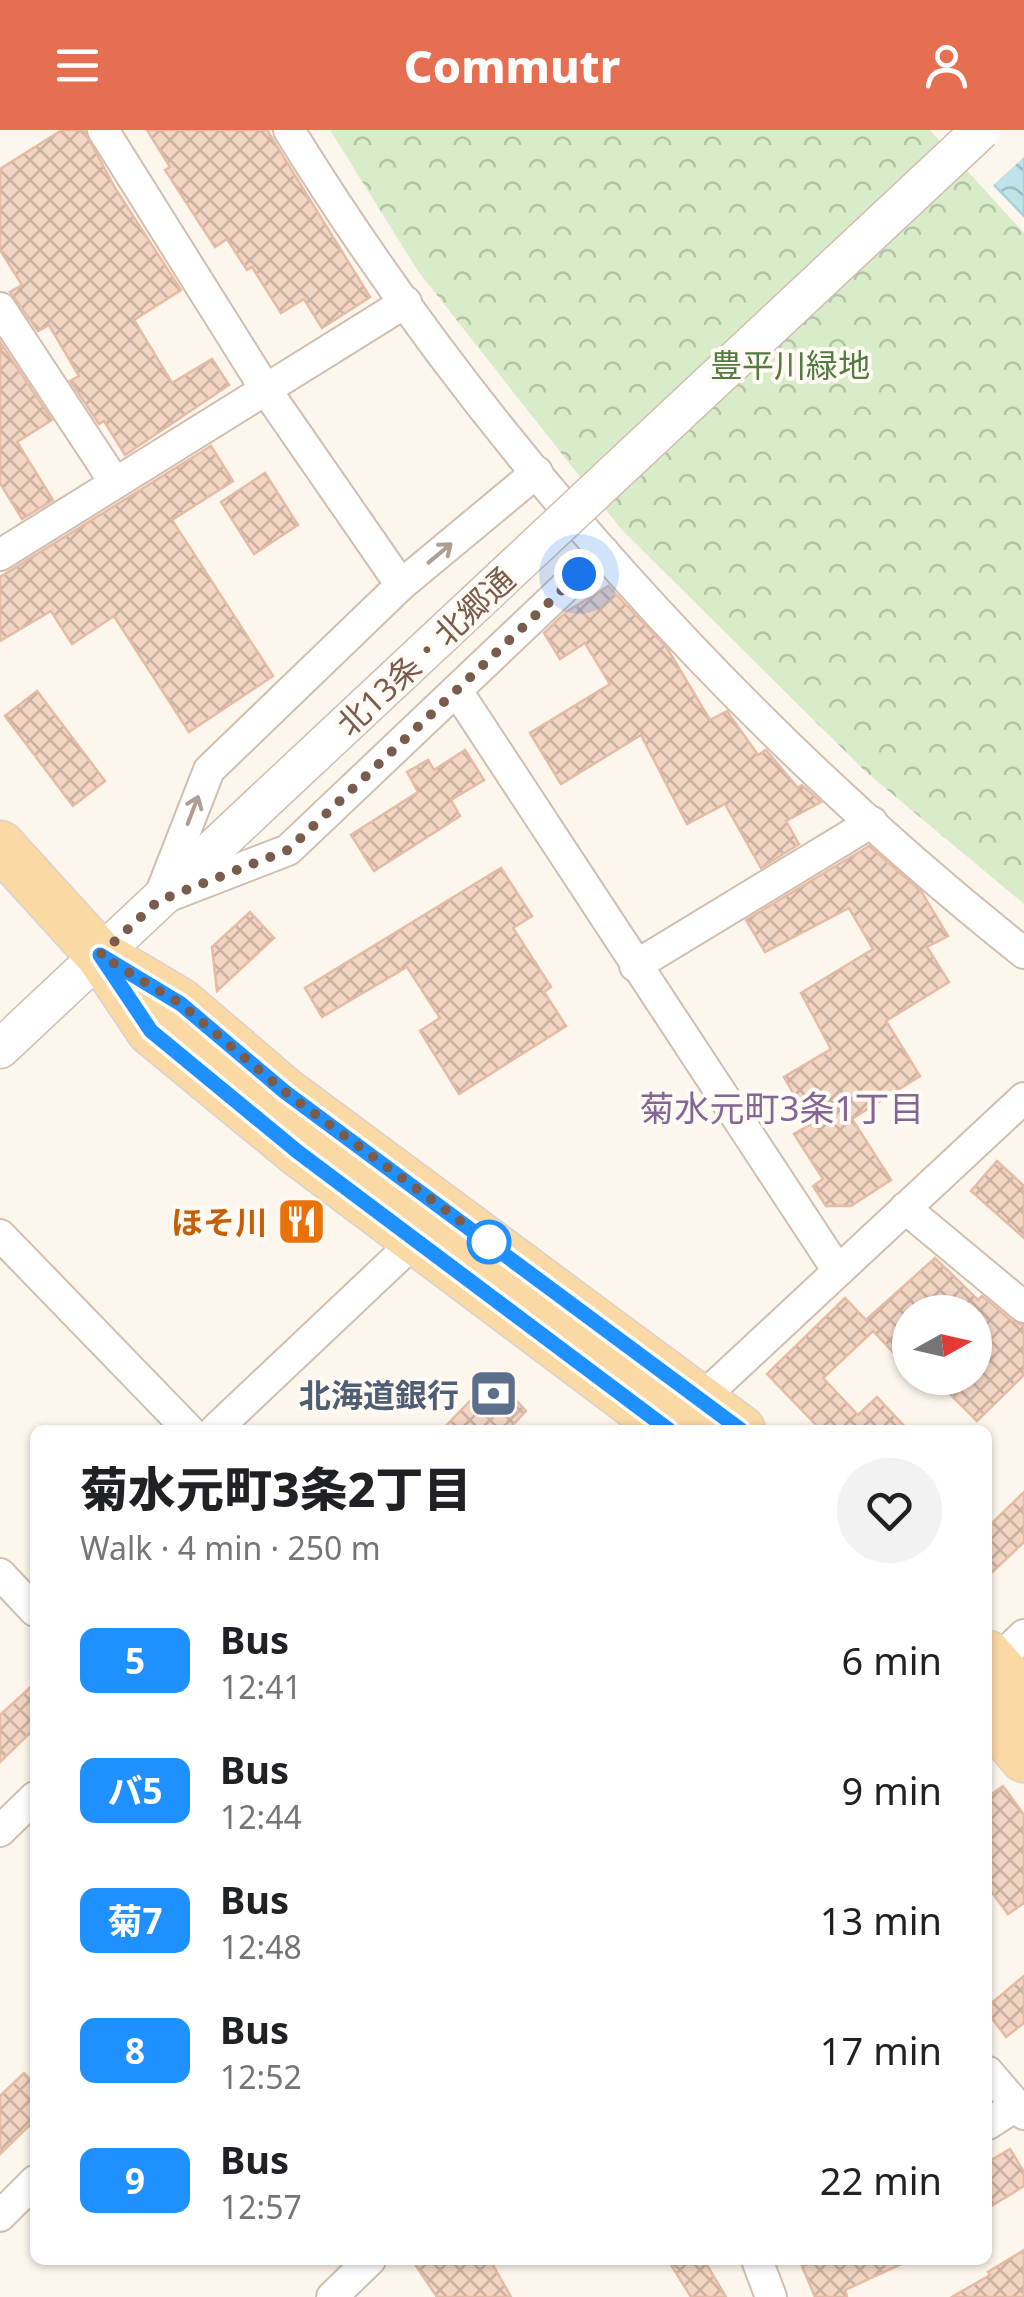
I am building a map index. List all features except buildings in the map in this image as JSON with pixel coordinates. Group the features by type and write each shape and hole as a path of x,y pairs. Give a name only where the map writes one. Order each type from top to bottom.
{"main road":[{"path":"0,845 100,955 151,1031 298,1152 415,1241 685,1414 723,1425"},
{"path":"100,955 181,1004 685,1414"},
{"path":"992,1719 1024,1758"}],"street":[{"path":"103,130 266,390 402,585"},
{"path":"289,130 406,302 603,551 720,675 872,822 1024,953"},
{"name":"北13条・北郷通","path":"0,1049 980,130"},
{"path":"0,555 406,302"},
{"path":"0,308 114,481"},
{"path":"158,901 209,770 402,585 537,472"},
{"path":"158,901 288,850 603,551"},
{"path":"457,690 838,1271"},
{"path":"635,966 872,822"},
{"path":"685,1414 1024,1098"},
{"path":"906,1208 1024,1307"},
{"path":"0,1235 183,1425"},
{"path":"220,1425 415,1241"},
{"path":"0,1574 30,1602"},
{"path":"0,1831 30,1802"},
{"path":"992,2077 1020,2110 992,2122"},
{"path":"3,2207 30,2185"},
{"path":"332,2297 365,2265"}],"green space":[{"name":"豊平川緑地","path":"330,130 930,130 1024,233 1024,904 867,773 621,529 418,271"}],"water":[{"path":"941,130 1024,130 1024,216"}],"pier":[{"path":"936,130 1024,130 1024,157 990,188"}],"bus line":[{"name":"5","path":"662,1425 298,1152 151,1031 100,955 181,1004 285,1092 735,1425"}],"place":[{"name":"ほそ川","path":"302,1221"},
{"name":"北海道銀行","path":"494,1394"}],"district":[{"name":"菊水元町3条1丁目","path":"782,1107"}],"route":[{"path":"489,1242 285,1092 181,1004 100,955 158,901 288,850 579,574"}]}
